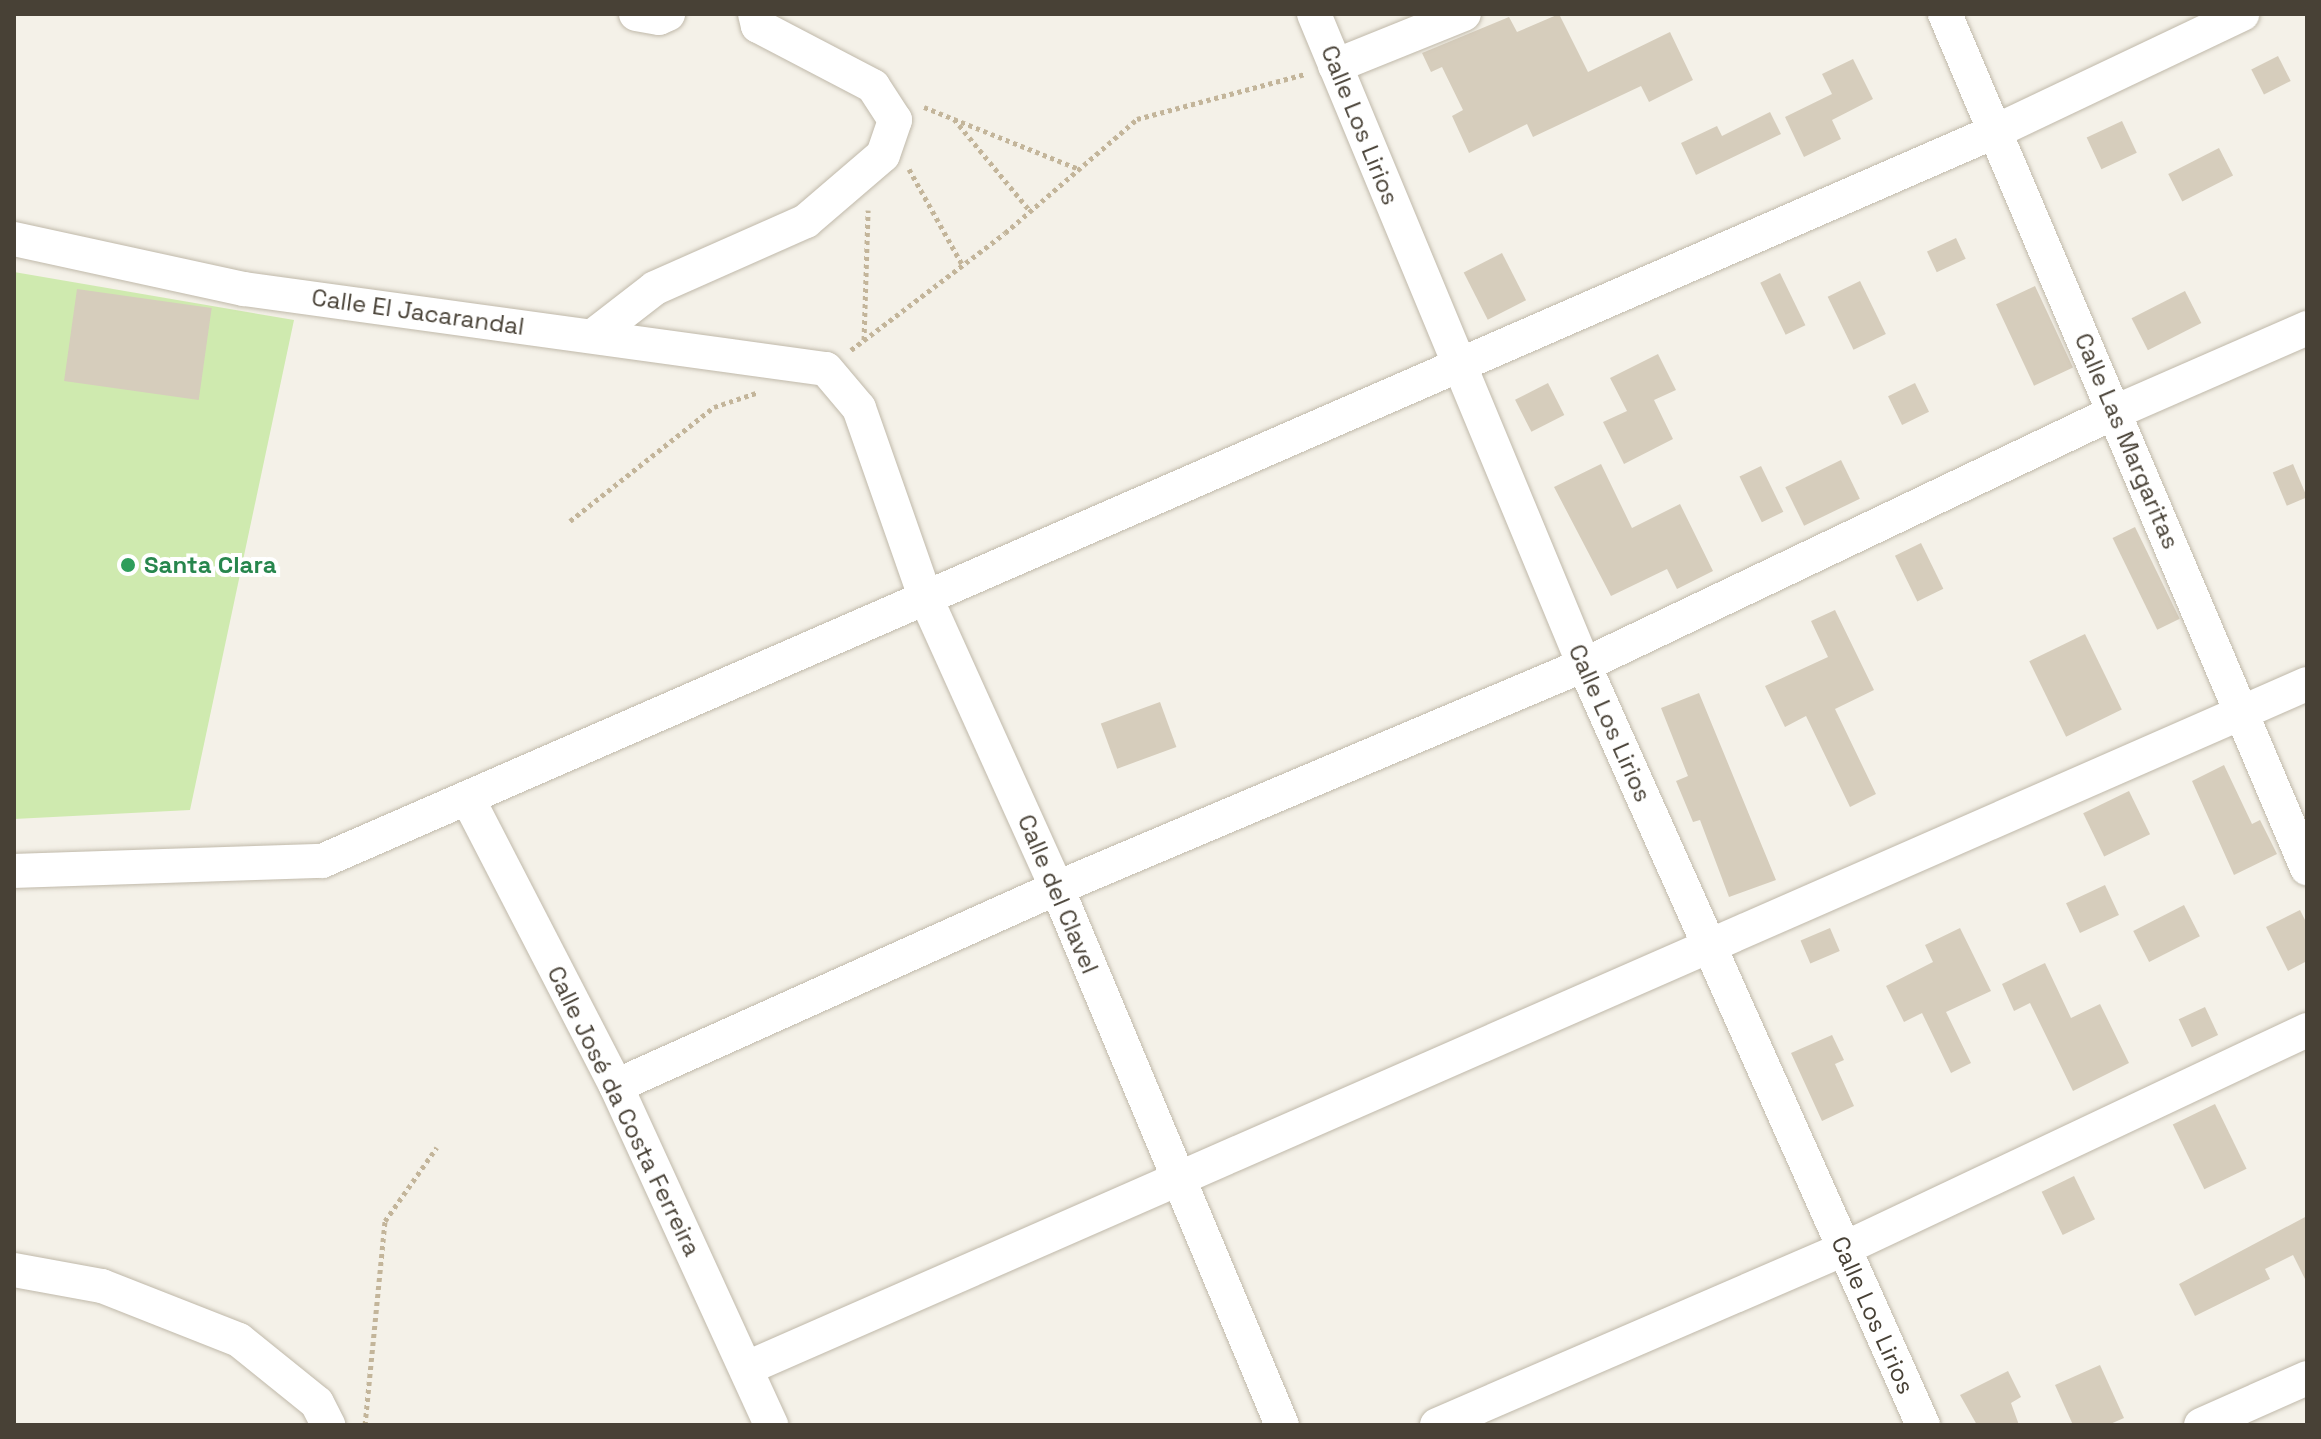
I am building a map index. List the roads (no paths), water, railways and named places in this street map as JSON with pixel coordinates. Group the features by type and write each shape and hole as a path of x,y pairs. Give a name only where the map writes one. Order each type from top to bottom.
{"street":[{"path":"636,14 668,14"},
{"path":"593,336 655,288 806,221 883,155 895,120 873,86 758,26 755,14"},
{"name":"Calle Los Lirios","path":"1314,14 1584,665 1923,1425"},
{"path":"1335,66 1464,14"},
{"name":"Calle Las Margaritas","path":"1945,14 2307,868"},
{"path":"14,871 322,861 469,801 924,594 1994,132 2242,14"},
{"name":"Calle El Jacarandal","path":"14,239 244,289 826,369"},
{"path":"616,1086 1057,888 1584,665 2115,412 2307,328"},
{"name":"Calle del Clavel","path":"826,369 859,408 924,594 1057,888 1175,1180 1282,1425"},
{"path":"747,1368 2307,684"},
{"name":"Calle José da Costa Ferreira","path":"469,801 616,1086 771,1425"},
{"path":"1437,1425 1843,1249 2307,1030"},
{"path":"14,1270 102,1286 239,1340 317,1403 328,1425"},
{"path":"2201,1425 2307,1378"}],"place":[{"name":"Santa Clara","path":"128,565"}]}
